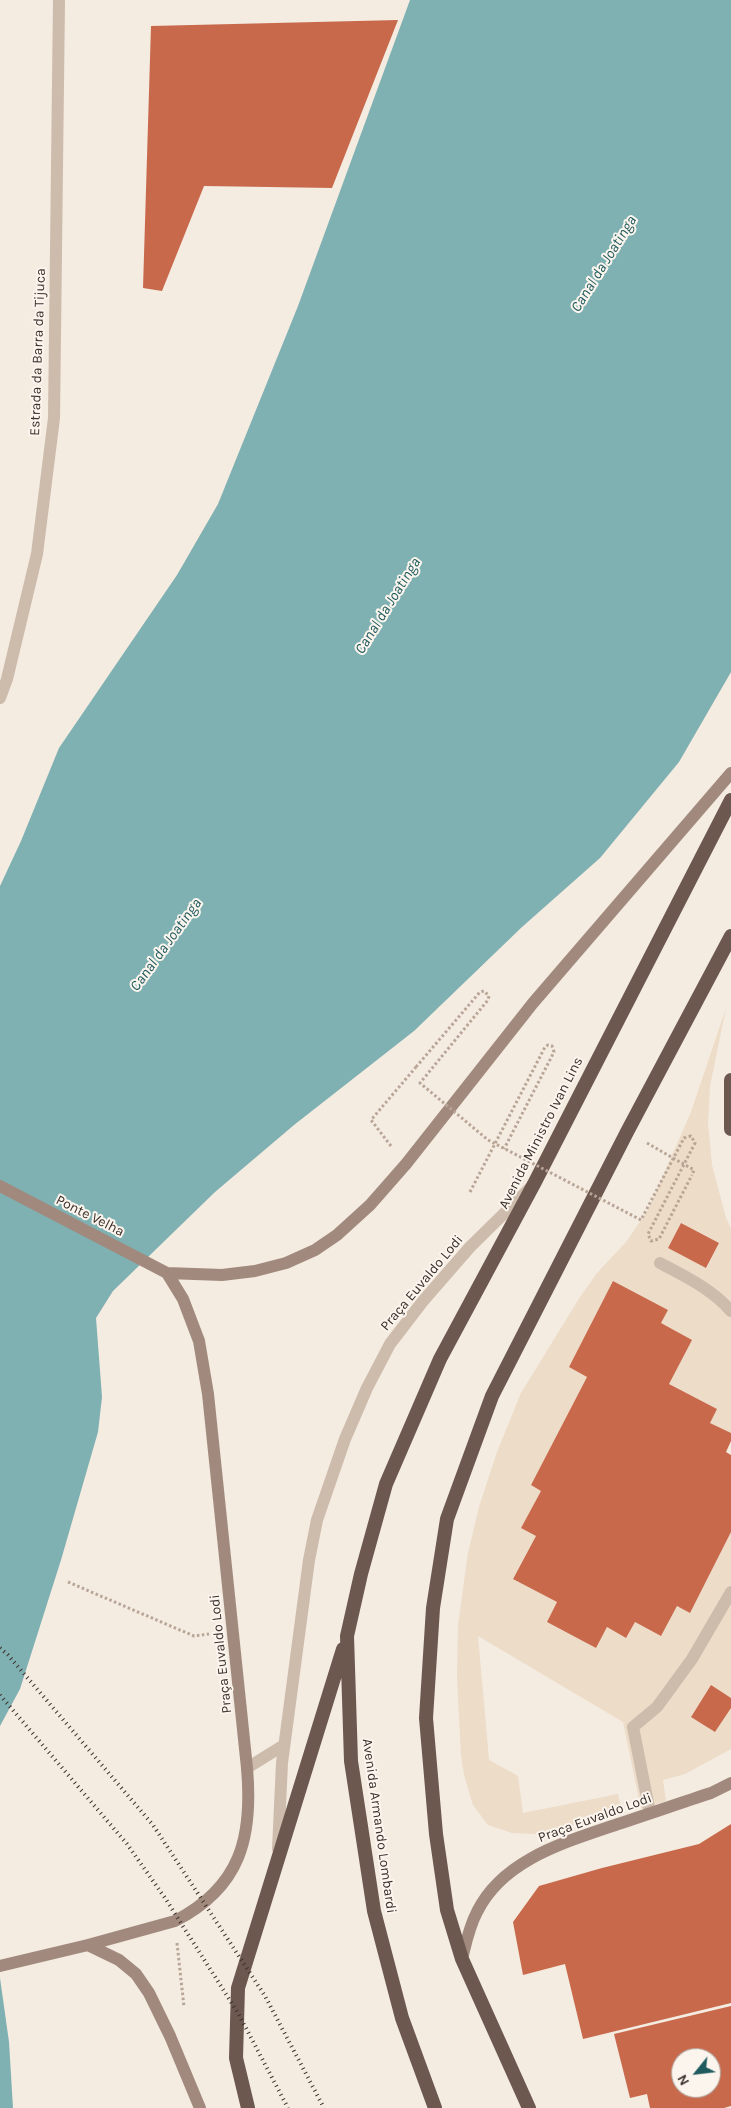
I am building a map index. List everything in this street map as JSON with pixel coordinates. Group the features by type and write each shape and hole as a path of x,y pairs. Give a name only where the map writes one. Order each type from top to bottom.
{"highway":[{"name":"Avenida Ministro Ivan Lins","path":"386,1484 440,1358 535,1182 731,800"},
{"path":"529,2108 462,1959 447,1910 437,1844 426,1718 433,1608 447,1519 492,1396 627,1132 731,936"},
{"path":"731,1080 731,1130"},
{"name":"Avenida Armando Lombardi","path":"386,1484 361,1574 347,1636 351,1760 374,1911 402,2018 435,2108"},
{"path":"248,2108 236,2058 238,1988 347,1636"}],"main road":[{"path":"167,1273 222,1275 255,1271 286,1263 314,1250 337,1235 370,1206 406,1164 533,1003 731,773"},
{"name":"Ponte Velha","path":"0,1186 167,1273"},
{"name":"Praça Euvaldo Lodi","path":"0,1966 88,1945 175,1921 200,1906 212,1896 224,1883 237,1863 243,1849 250,1802 209,1404 199,1341 183,1300 167,1273"},
{"name":"Praça Euvaldo Lodi","path":"462,1959 468,1934 477,1911 502,1879 538,1854 553,1847 711,1793 731,1782"},
{"path":"88,1945 119,1960 136,1974 149,1993 170,2036 200,2108"}],"street":[{"name":"Estrada da Barra da Tijuca","path":"0,698 7,679 37,554 54,418 59,0"},
{"name":"Praça Euvaldo Lodi","path":"278,1860 284,1745 309,1560 317,1520 345,1439 367,1388 390,1344 423,1300 470,1247 535,1182"},
{"path":"660,1263 705,1288 722,1300 731,1311"},
{"path":"650,1813 633,1727 658,1707 692,1659 731,1592"},
{"path":"247,1768 284,1745"}],"path":[{"path":"406,1164 371,1120 480,992 484,991 487,992 488,1000 420,1082 488,1140 641,1220 684,1138 691,1136 695,1143 648,1234 651,1241 655,1242 659,1239 694,1170 627,1132"},
{"path":"470,1192 545,1048 548,1045 552,1046 554,1052 504,1149"},
{"path":"68,1582 194,1636 214,1633"},
{"path":"170,2036 190,2025 184,2012 175,1921"}],"shaded area":[{"path":"726,1008 710,1086 708,1123 712,1165 726,1218 731,1228 731,1433 710,1423 717,1409 669,1384 661,1323 668,1310 613,1281 569,1367 587,1377 531,1485 541,1491 521,1528 536,1536 513,1578 557,1602 547,1622 596,1648 607,1627 626,1638 635,1622 661,1636 677,1606 690,1612 731,1532 731,1698 711,1686 691,1716 715,1732 731,1708 731,1749 685,1774 663,1780 666,1801 641,1809 623,1722 478,1636 489,1760 518,1776 523,1813 618,1794 622,1813 537,1834 512,1833 488,1825 473,1805 464,1775 461,1755 457,1679 458,1625 468,1553 479,1507 497,1452 521,1393 580,1297 597,1273 626,1242 648,1210 691,1112","holes":["681,1223 719,1243 707,1268 668,1248"]}],"water":[{"name":"Canal da Joatinga","path":"410,0 731,0 731,672 679,762 600,858 522,927 414,1031 294,1125 215,1192 113,1291 96,1318 102,1397 98,1432 61,1560 20,1689 0,1726 0,886 21,841 59,748 177,575 218,504 298,306"},
{"path":"0,1978 9,2042 13,2108 0,2108"}],"building":[{"path":"398,20 332,188 204,186 162,291 143,288 151,26"},
{"path":"681,1223 719,1243 706,1268 668,1248"},
{"path":"613,1281 668,1310 661,1323 692,1340 669,1384 717,1409 710,1423 731,1433 731,1441 726,1452 731,1455 731,1532 690,1613 677,1606 661,1636 635,1622 626,1638 607,1627 596,1648 547,1622 557,1602 513,1579 536,1536 521,1528 541,1491 531,1485 587,1377 569,1367"},
{"path":"711,1685 731,1698 731,1708 715,1732 691,1717"},
{"path":"731,1824 731,2003 583,2039 565,1964 523,1975 513,1922 539,1886 699,1844"},
{"path":"731,2006 731,2106 724,2108 650,2108 647,2094 630,2098 614,2034"}],"railway":[{"path":"0,1648 153,1825 265,1996 324,2108"},
{"path":"0,1695 127,1844 165,1898 238,2013 288,2108"}]}
